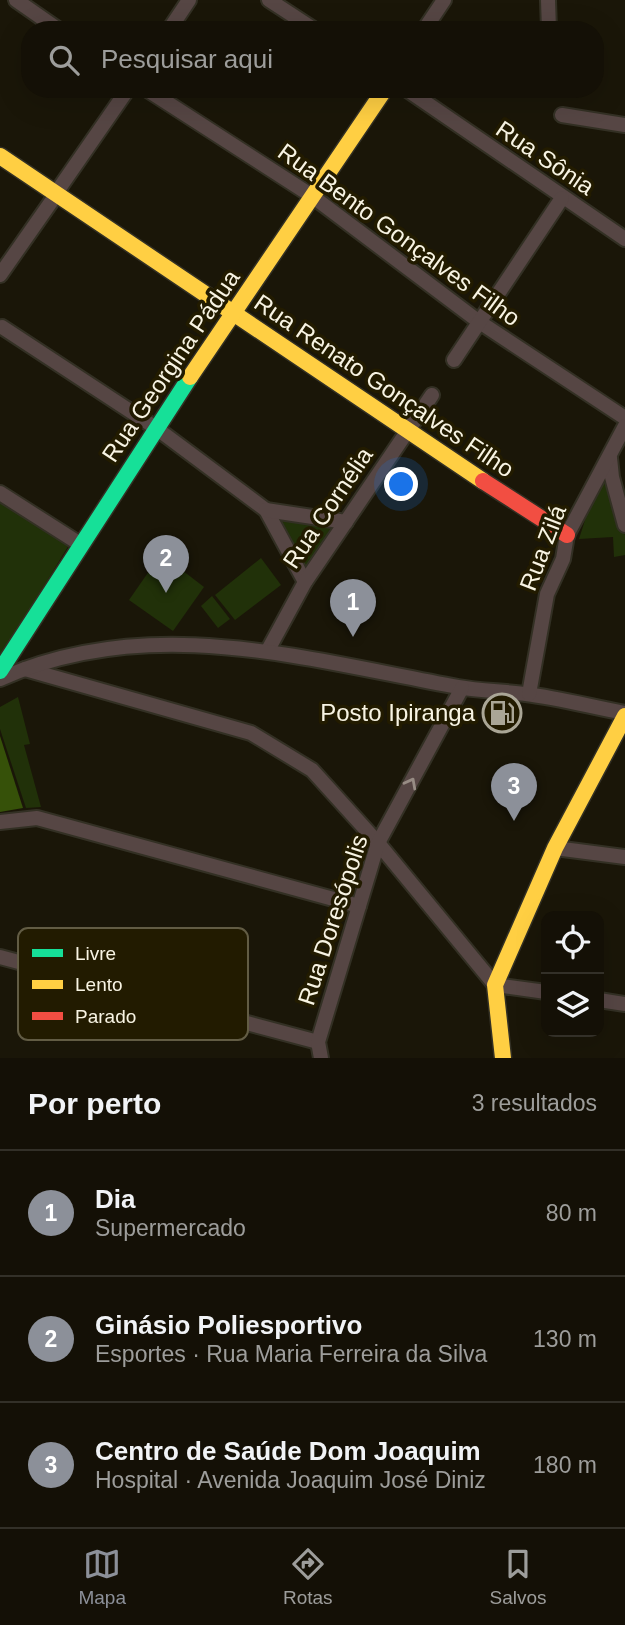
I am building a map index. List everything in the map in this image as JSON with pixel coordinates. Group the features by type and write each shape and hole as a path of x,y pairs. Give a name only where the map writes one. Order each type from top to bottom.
{"street":[{"path":"16,0 46,21"},
{"path":"175,21 189,0"},
{"path":"269,0 301,21"},
{"path":"430,21 444,0"},
{"path":"548,0 548,21"},
{"path":"0,275 122,98"},
{"name":"Rua Bento Gonçalves Filho","path":"160,98 312,196 478,321 625,418"},
{"name":"Rua Georgina Pádua","path":"0,671 156,428 379,98"},
{"name":"Rua Sônia","path":"419,98 625,239"},
{"path":"562,115 625,125"},
{"name":"Rua Renato Gonçalves Filho","path":"0,156 53,198 234,312 406,432 567,535"},
{"path":"454,360 562,198"},
{"path":"2,327 156,428 266,510 305,582"},
{"name":"Rua Cornélia","path":"268,650 305,582 432,395"},
{"name":"Rua Zilá","path":"529,694 547,594 563,559 567,535 625,426"},
{"path":"610,457 612,477 625,525"},
{"path":"0,493 80,544"},
{"path":"266,510 346,522"},
{"path":"0,679 81,651 110,646 268,650 462,688 529,694 625,715 555,848 495,985 503,1058"},
{"path":"25,669 251,733 312,770 378,843 495,985 541,991"},
{"name":"Rua Doresópolis","path":"320,1058 318,1042 378,843 462,688"},
{"path":"0,822 37,818 359,906"},
{"path":"555,848 625,857"},
{"path":"0,957 18,962"},
{"path":"604,1001 625,1004"},
{"path":"248,1023 318,1042"}],"green space":[{"path":"606,477 625,535 625,555 614,557 613,537 579,539 591,501"},
{"path":"0,500 69,545 0,658"},
{"path":"276,515 332,526 308,567 304,567"},
{"path":"161,554 204,587 173,631 129,600"},
{"path":"261,558 281,585 235,620 215,595"},
{"path":"212,596 230,619 218,628 201,606"},
{"path":"18,697 30,744 24,745 41,807 26,808 0,729 0,707"},
{"path":"0,736 23,808 0,812"}],"traffic: fast":[{"path":"0,671 190,377"}],"traffic: slow":[{"path":"190,377 379,98"},
{"path":"0,156 483,481"},
{"path":"503,1058 495,985 555,848 625,716"}],"traffic: jam":[{"path":"483,481 567,535"}],"place":[{"name":"Ginásio Poliesportivo","path":"166,593"},
{"name":"Dia","path":"353,637"},
{"name":"Posto Ipiranga","path":"502,713"},
{"name":"Centro de Saúde Dom Joaquim","path":"514,821"}]}
